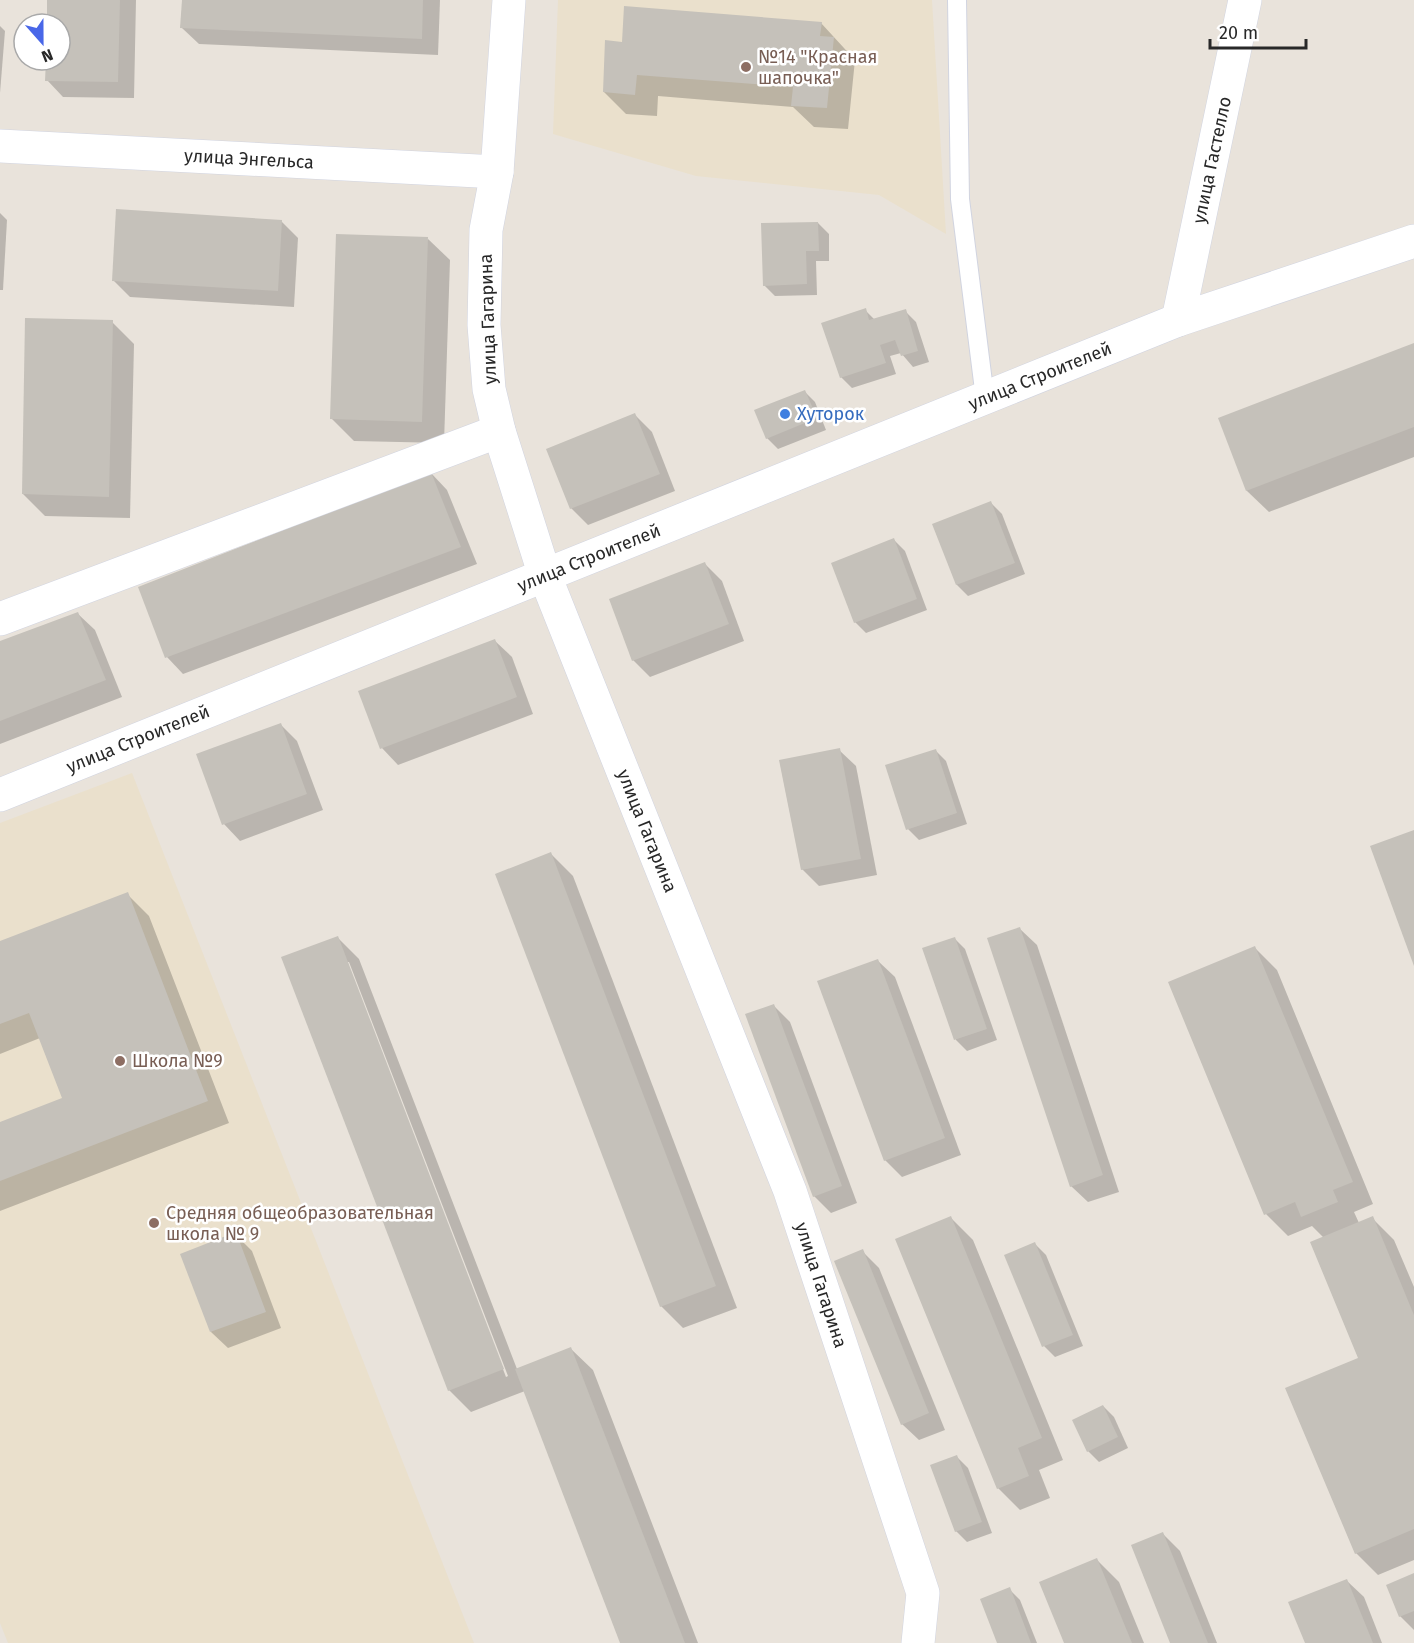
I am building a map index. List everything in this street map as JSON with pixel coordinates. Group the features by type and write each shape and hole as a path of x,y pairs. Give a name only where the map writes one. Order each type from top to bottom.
{"street":[{"name":"улица Гагарина","path":"508,0 497,172 486,230 484,325 489,389 499,431 546,576 790,1191 923,1593 918,1643"},
{"name":"улица Гастелло","path":"1178,320 1245,0"},
{"name":"улица Энгельса","path":"0,146 497,172"},
{"name":"улица Строителей","path":"0,795 1178,320 1414,241"},
{"path":"0,619 499,431"}],"lane":[{"path":"957,0 960,199 985,398"}],"shaded area":[{"name":"№14 \"Красная шапочка\"","path":"558,0 932,0 946,234 879,195 696,176 553,134"},
{"name":"Средняя общеобразовательная школа № 9","path":"132,773 474,1643 8,1643 0,1623 0,823"}],"building":[{"path":"47,0 120,0 118,82 45,81 45,72 72,72 72,12 47,12"},
{"path":"182,0 423,0 422,39 180,28"},
{"path":"624,6 822,22 820,36 834,37 827,108 791,106 793,87 637,75 635,95 603,92 605,40 622,42"},
{"path":"116,209 282,220 278,291 112,281"},
{"path":"818,222 819,251 806,251 807,284 763,286 761,223"},
{"path":"336,234 428,237 422,422 330,419"},
{"path":"866,308 869,320 906,309 918,351 901,356 895,340 880,345 886,363 840,378 821,323"},
{"path":"25,318 113,320 109,497 22,494"},
{"path":"1414,343 1414,427 1246,491 1218,418"},
{"name":"Хуторок","path":"805,390 817,418 766,439 754,410"},
{"path":"635,413 660,474 570,509 546,449"},
{"path":"431,472 461,547 165,658 138,587"},
{"path":"991,501 1015,563 956,585 932,524"},
{"path":"894,538 917,599 854,623 831,563"},
{"path":"705,562 729,624 632,661 609,599"},
{"path":"78,612 106,680 0,721 0,641"},
{"path":"495,639 517,697 380,749 358,691"},
{"path":"281,723 307,794 222,825 196,754"},
{"path":"840,748 861,859 801,870 779,760"},
{"path":"936,749 957,813 906,830 885,765"},
{"path":"1414,830 1414,966 1370,846"},
{"path":"551,852 716,1286 660,1307 495,874"},
{"name":"Школа №9","path":"128,892 208,1101 0,1181 0,1122 62,1098 29,1013 0,1024 0,941"},
{"path":"1020,927 1103,1175 1070,1187 987,938"},
{"path":"338,936 504,1369 448,1391 281,957"},
{"path":"955,937 987,1029 954,1040 922,948"},
{"path":"1255,946 1353,1182 1333,1190 1338,1202 1301,1217 1295,1202 1264,1215 1168,982"},
{"path":"878,959 945,1138 884,1161 817,981"},
{"path":"774,1004 842,1186 813,1197 745,1014"},
{"path":"951,1216 1042,1438 1018,1448 1029,1476 997,1489 895,1239"},
{"path":"1373,1216 1414,1315 1414,1529 1355,1554 1285,1388 1358,1358 1310,1242"},
{"path":"236,1232 266,1312 210,1332 180,1254"},
{"path":"1035,1242 1073,1335 1042,1347 1004,1255"},
{"path":"863,1249 929,1413 901,1425 834,1261"},
{"path":"571,1347 685,1643 620,1643 515,1369"},
{"path":"1103,1405 1118,1437 1087,1452 1072,1420"},
{"path":"957,1455 982,1522 955,1532 930,1465"},
{"path":"1163,1532 1208,1643 1170,1643 1131,1545"},
{"path":"1097,1558 1132,1643 1064,1643 1039,1582"},
{"path":"1414,1573 1414,1611 1399,1617 1386,1585"},
{"path":"1347,1579 1373,1643 1305,1643 1288,1602"},
{"path":"1010,1587 1031,1643 997,1643 980,1599"}],"place":[{"name":"№14 \"Красная шапочка\"","path":"746,67"},
{"name":"Хуторок","path":"785,414"},
{"name":"Школа №9","path":"120,1061"},
{"name":"Средняя общеобразовательная школа № 9","path":"154,1223"}]}
